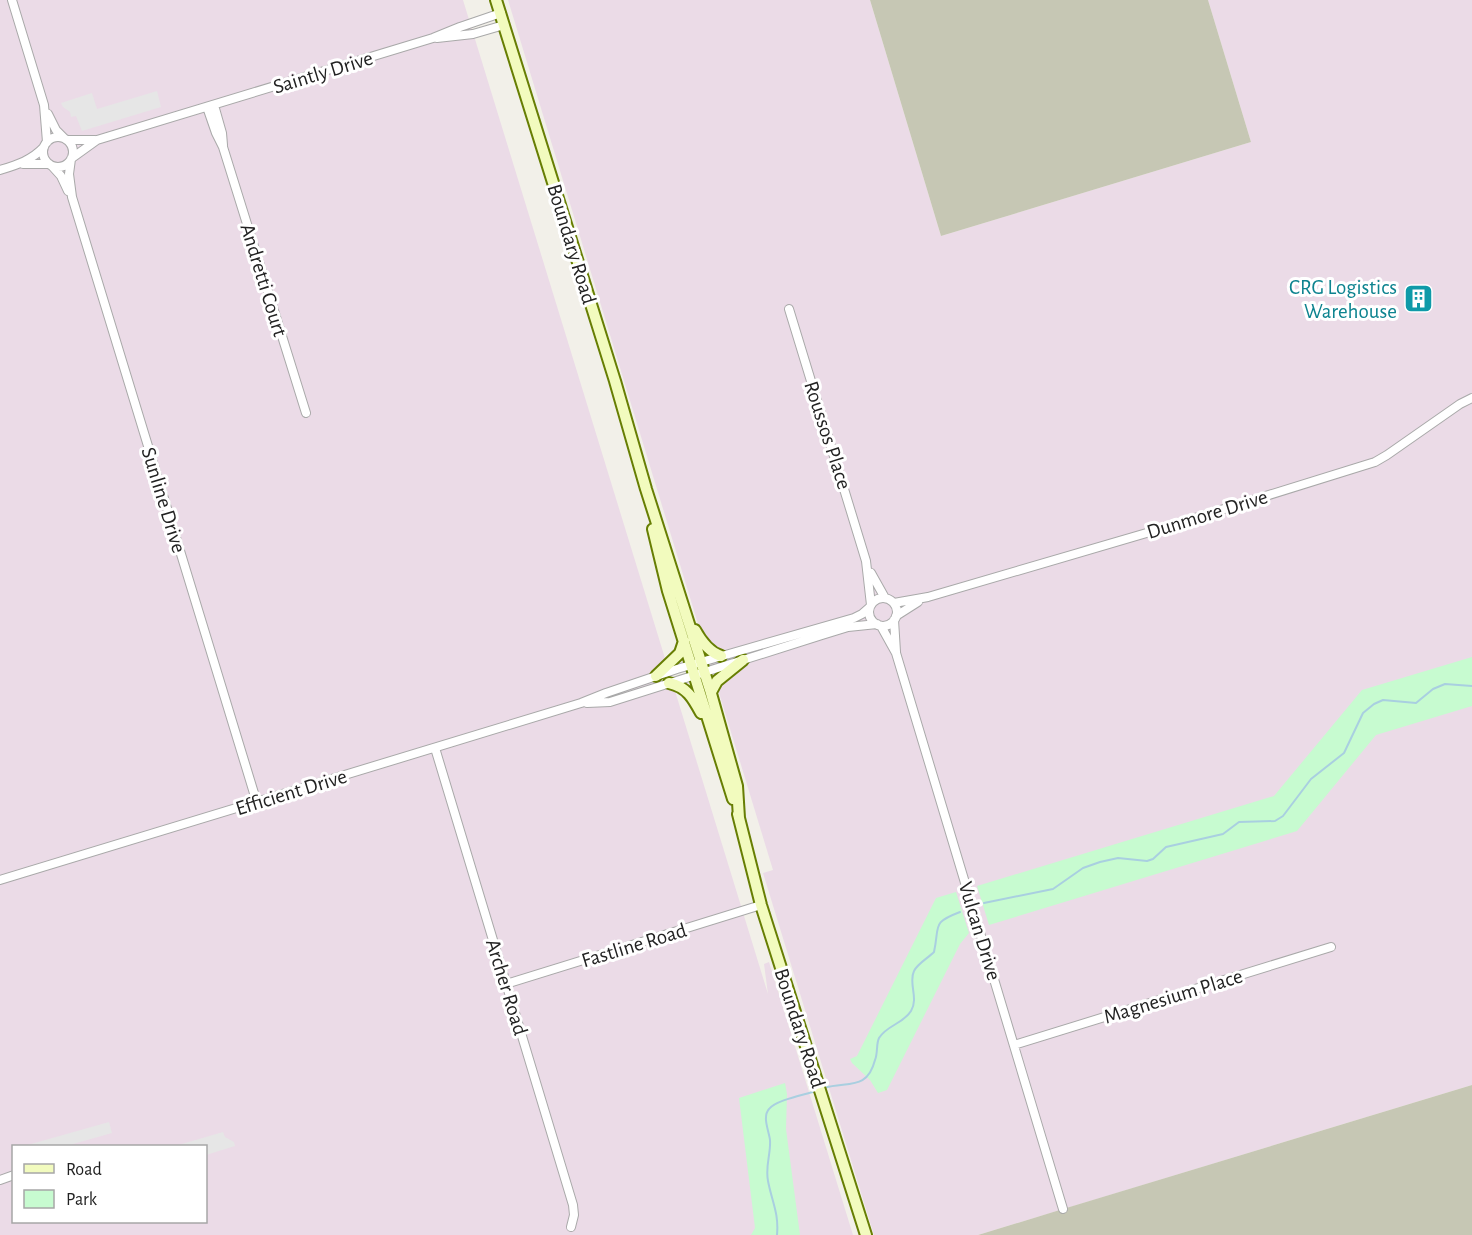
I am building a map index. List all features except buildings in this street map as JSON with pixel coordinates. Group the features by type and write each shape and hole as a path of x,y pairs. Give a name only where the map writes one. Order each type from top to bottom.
{"main road":[{"name":"Boundary Road","path":"496,0 685,612 713,735 739,819 761,905 866,1235"},
{"name":"Boundary Road","path":"646,489 668,591 684,641 711,692 737,786 739,819"},
{"path":"685,612 700,638 714,654 721,656"},
{"path":"656,676 680,653 684,641"},
{"path":"711,692 717,681 743,660"},
{"path":"669,683 682,687 688,692 713,735"}],"street":[{"path":"12,0 44,105 56,130 72,148 72,159 62,167 21,164"},
{"name":"Saintly Drive","path":"66,140 97,140 433,38 501,13"},
{"name":"Saintly Drive","path":"433,38 473,34 504,25"},
{"path":"44,105 46,144 44,154 51,165"},
{"name":"Andretti Court","path":"211,106 222,133 223,147 306,414"},
{"path":"0,170 21,164 56,138 66,140"},
{"name":"Saintly Drive","path":"72,159 97,140"},
{"name":"Sunline Drive","path":"72,159 69,174 72,197 257,803"},
{"name":"Sunline Drive","path":"51,165 61,176 72,197"},
{"name":"Roussos Place","path":"789,309 866,561 873,580 885,598"},
{"name":"Dunmore Drive","path":"894,603 928,597 1150,532 1375,462 1472,398"},
{"name":"Roussos Place","path":"866,561 871,606"},
{"name":"Dunmore Drive","path":"895,618 928,597"},
{"path":"885,598 894,603 897,612 890,624 848,627 743,660 698,669 721,656 854,618 862,614 877,599 885,598"},
{"path":"871,606 871,619 879,625"},
{"name":"Vulcan Drive","path":"895,618 896,653"},
{"name":"Vulcan Drive","path":"879,625 896,653 1063,1209"},
{"name":"Efficient Drive","path":"0,880 581,703 656,676 698,669"},
{"name":"Efficient Drive","path":"581,703 610,702 669,683 698,669"},
{"name":"Archer Road","path":"435,748 573,1205 574,1215 571,1227"},
{"name":"Fastline Road","path":"506,984 761,905"},
{"name":"Magnesium Place","path":"1014,1044 1331,947"}],"shaded area":[{"path":"0,0 463,0 768,994 764,964 769,962 853,1235 0,1235"},
{"path":"508,0 870,0 941,236 1251,142 1208,0 1472,0 1472,1085 978,1235 874,1235 763,873 773,870"},
{"path":"870,0 1208,0 1251,142 941,236"},
{"path":"157,91 161,107 82,131 76,116 71,117 70,112 61,103 92,93 97,109"},
{"path":"1472,1085 1472,1235 978,1235 1063,1209"},
{"path":"109,1122 112,1133 70,1145 28,1145"},
{"path":"223,1132 225,1137 234,1142 235,1146 207,1155 207,1145 178,1145"}],"green space":[{"path":"1472,657 1472,706 1376,735 1297,831 989,925 977,886 1274,796 1362,690"},
{"path":"956,892 969,933 960,944 887,1090 878,1093 870,1080 850,1059 857,1056 936,898"},
{"path":"785,1083 786,1129 800,1235 751,1235 755,1228 739,1098"}],"waterway":[{"path":"984,903 1053,889 1083,868 1100,862 1118,858 1147,861 1153,859 1166,847 1223,834 1239,822 1275,821 1283,816 1311,779 1344,753 1363,713 1374,704 1383,700 1416,703 1433,689 1445,684 1472,686"},
{"path":"824,1088 856,1083 867,1076 876,1057 879,1038 911,1011 914,1001 912,976 918,966 934,952 938,926 945,919 960,912"},
{"path":"777,1235 776,1214 767,1176 770,1145 767,1112 778,1103 816,1091"}],"place":[{"name":"CRG Logistics Warehouse","path":"1418,299"}]}
